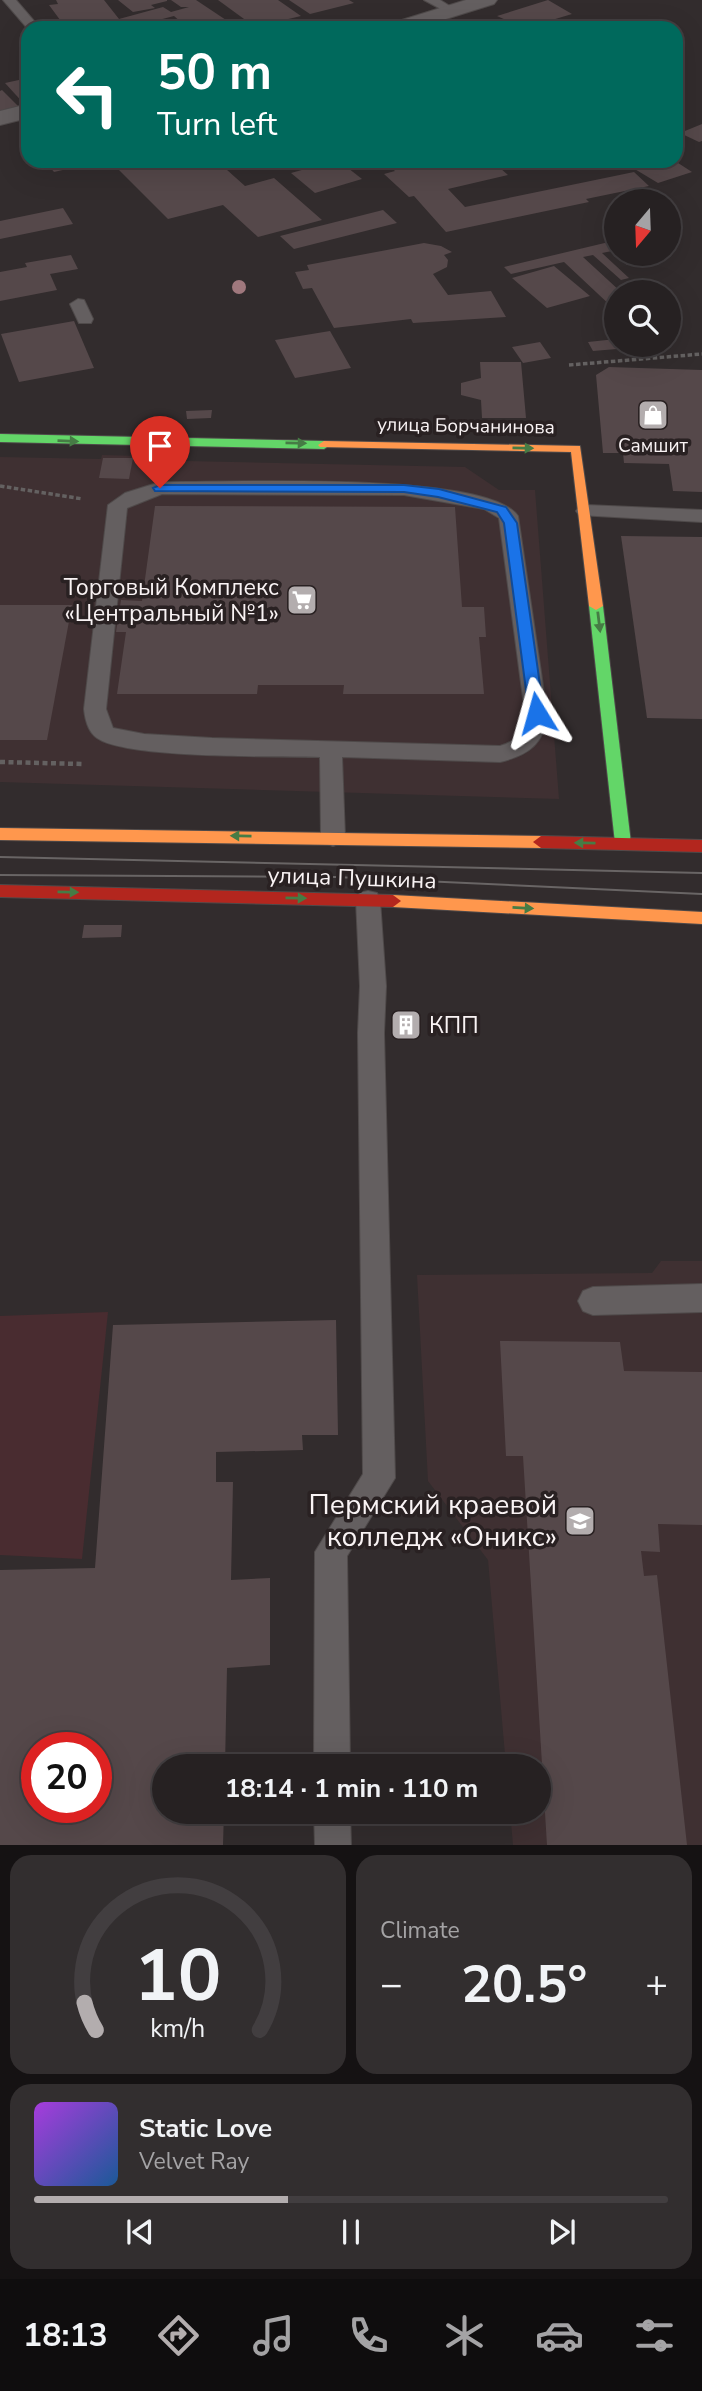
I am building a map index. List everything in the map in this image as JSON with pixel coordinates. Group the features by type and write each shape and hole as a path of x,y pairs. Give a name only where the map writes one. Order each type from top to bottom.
{"street":[{"path":"419,21 487,0"},
{"path":"0,118 21,113"},
{"name":"улица Борчанинова","path":"0,438 89,442 246,442 576,449 586,512 623,844"},
{"name":"улица Пушкина","path":"0,834 333,837 702,846"},
{"name":"улица Пушкина","path":"0,891 368,900 702,918"}],"lane":[{"path":"9,0 28,21"},
{"path":"430,0 452,11"},
{"path":"160,488 404,489 439,493 502,509 511,523 537,713 536,728 528,743 517,751 500,754 130,740 103,732 95,709 118,505 132,497 160,488"},
{"path":"586,512 702,516"},
{"path":"331,749 333,837"},
{"path":"332,1754 331,1552 379,1478 371,1033 373,986 368,900"},
{"path":"593,1301 702,1298"},
{"path":"332,1824 332,1845"}],"path":[{"path":"569,365 702,354"},
{"path":"0,486 118,505"},
{"path":"0,762 96,765 130,740"}],"shaded area":[{"path":"102,455 139,456 139,460 465,467 499,490 535,490 559,799 0,782 0,457 101,459"},
{"name":"Пермский краевой колледж «Оникс»","path":"661,1261 702,1261 702,1845 513,1845 511,1824 551,1824 551,1754 505,1754 488,1560 428,1481 417,1275 652,1273"},
{"path":"108,1312 82,1559 0,1555 0,1316"}],"building":[{"path":"56,0 104,0 119,19 163,7 171,12 189,7 181,7 171,0 196,0 228,21 180,21 174,16 155,21 61,21 49,5 58,4"},
{"path":"118,0 167,1 151,5 155,8 133,12"},
{"path":"218,0 278,0 301,16 280,21 247,21"},
{"path":"289,0 349,0 354,3 310,14"},
{"path":"548,0 572,14 549,21 503,21 506,20 497,16"},
{"path":"21,80 21,101 5,83"},
{"path":"2,90 19,107 0,111"},
{"path":"702,124 702,141 683,134 683,132"},
{"path":"683,166 692,172 658,183 633,168"},
{"path":"51,168 72,168 54,172"},
{"path":"117,168 225,168 245,186 274,178 322,220 258,237 223,205 168,219"},
{"path":"309,168 348,168 362,179 315,193 291,173"},
{"path":"392,168 500,168 508,175 448,189 465,207 634,172 649,186 604,189 604,195 586,199 589,202 446,232 414,196 409,197 384,174 395,171"},
{"path":"63,208 73,224 0,239 0,221"},
{"path":"383,210 397,223 294,249 280,236"},
{"path":"424,243 441,246 452,252 444,255 448,260 447,267 433,274 448,295 491,291 506,317 413,323 411,319 334,328 312,288 303,289 295,272 309,270 307,265"},
{"path":"604,243 604,265 593,255 583,257 608,280 604,280 604,300 564,262 511,274 504,267"},
{"path":"71,255 78,269 50,274 57,290 0,301 0,272 27,267 25,263"},
{"path":"554,266 590,296 547,308 512,278"},
{"path":"605,266 616,266 629,278 621,280"},
{"path":"74,321 94,368 19,382 1,334"},
{"path":"330,331 351,368 295,378 275,340"},
{"path":"604,340 604,350 593,351 588,342"},
{"path":"540,342 551,358 523,363 512,347"},
{"path":"480,362 521,362 526,418 482,418 481,400 461,395 461,383 481,378"},
{"path":"609,367 702,370 702,492 673,491 669,464 624,463 623,453 603,453 596,375"},
{"path":"212,410 211,418 187,419 186,411"},
{"path":"103,458 133,458 129,479 99,478"},
{"name":"Торговый Комплекс «Центральный №1»","path":"155,506 455,507 462,607 484,607 486,637 479,637 484,694 343,694 344,685 258,685 257,694 117,694 126,632 116,632 121,600 142,601"},
{"path":"621,536 702,537 702,719 647,718"},
{"path":"0,605 72,605 47,740 0,740"},
{"path":"84,925 122,925 121,937 82,938"},
{"name":"КПП","path":"415,1011 418,1037 396,1038 394,1012"},
{"path":"336,1320 338,1435 302,1435 303,1450 216,1452 216,1482 233,1482 231,1580 270,1578 270,1665 227,1668 225,1754 152,1754 152,1824 224,1824 223,1845 0,1845 0,1570 95,1568 113,1325"},
{"path":"500,1341 620,1342 624,1371 702,1372 702,1525 658,1524 660,1552 641,1551 644,1576 657,1575 687,1845 547,1845 546,1824 551,1824 551,1754 541,1754 523,1456 506,1456"}],"tram line":[{"path":"0,857 702,873"},
{"path":"0,875 335,877 702,894"}],"traffic: fast":[{"path":"0,438 324,445"},
{"path":"596,606 623,843"}],"traffic: slow":[{"path":"324,445 576,449 596,606"},
{"path":"0,834 541,842"},
{"path":"393,901 702,918"}],"traffic: jam":[{"path":"541,842 702,846"},
{"path":"0,891 393,901"}],"place":[{"name":"Самшит","path":"653,415"},
{"name":"Торговый Комплекс «Центральный №1»","path":"302,600"},
{"name":"КПП","path":"406,1025"},
{"name":"Пермский краевой колледж «Оникс»","path":"580,1521"}],"route":[{"path":"160,488 422,490 502,509 511,523 537,713"}]}
